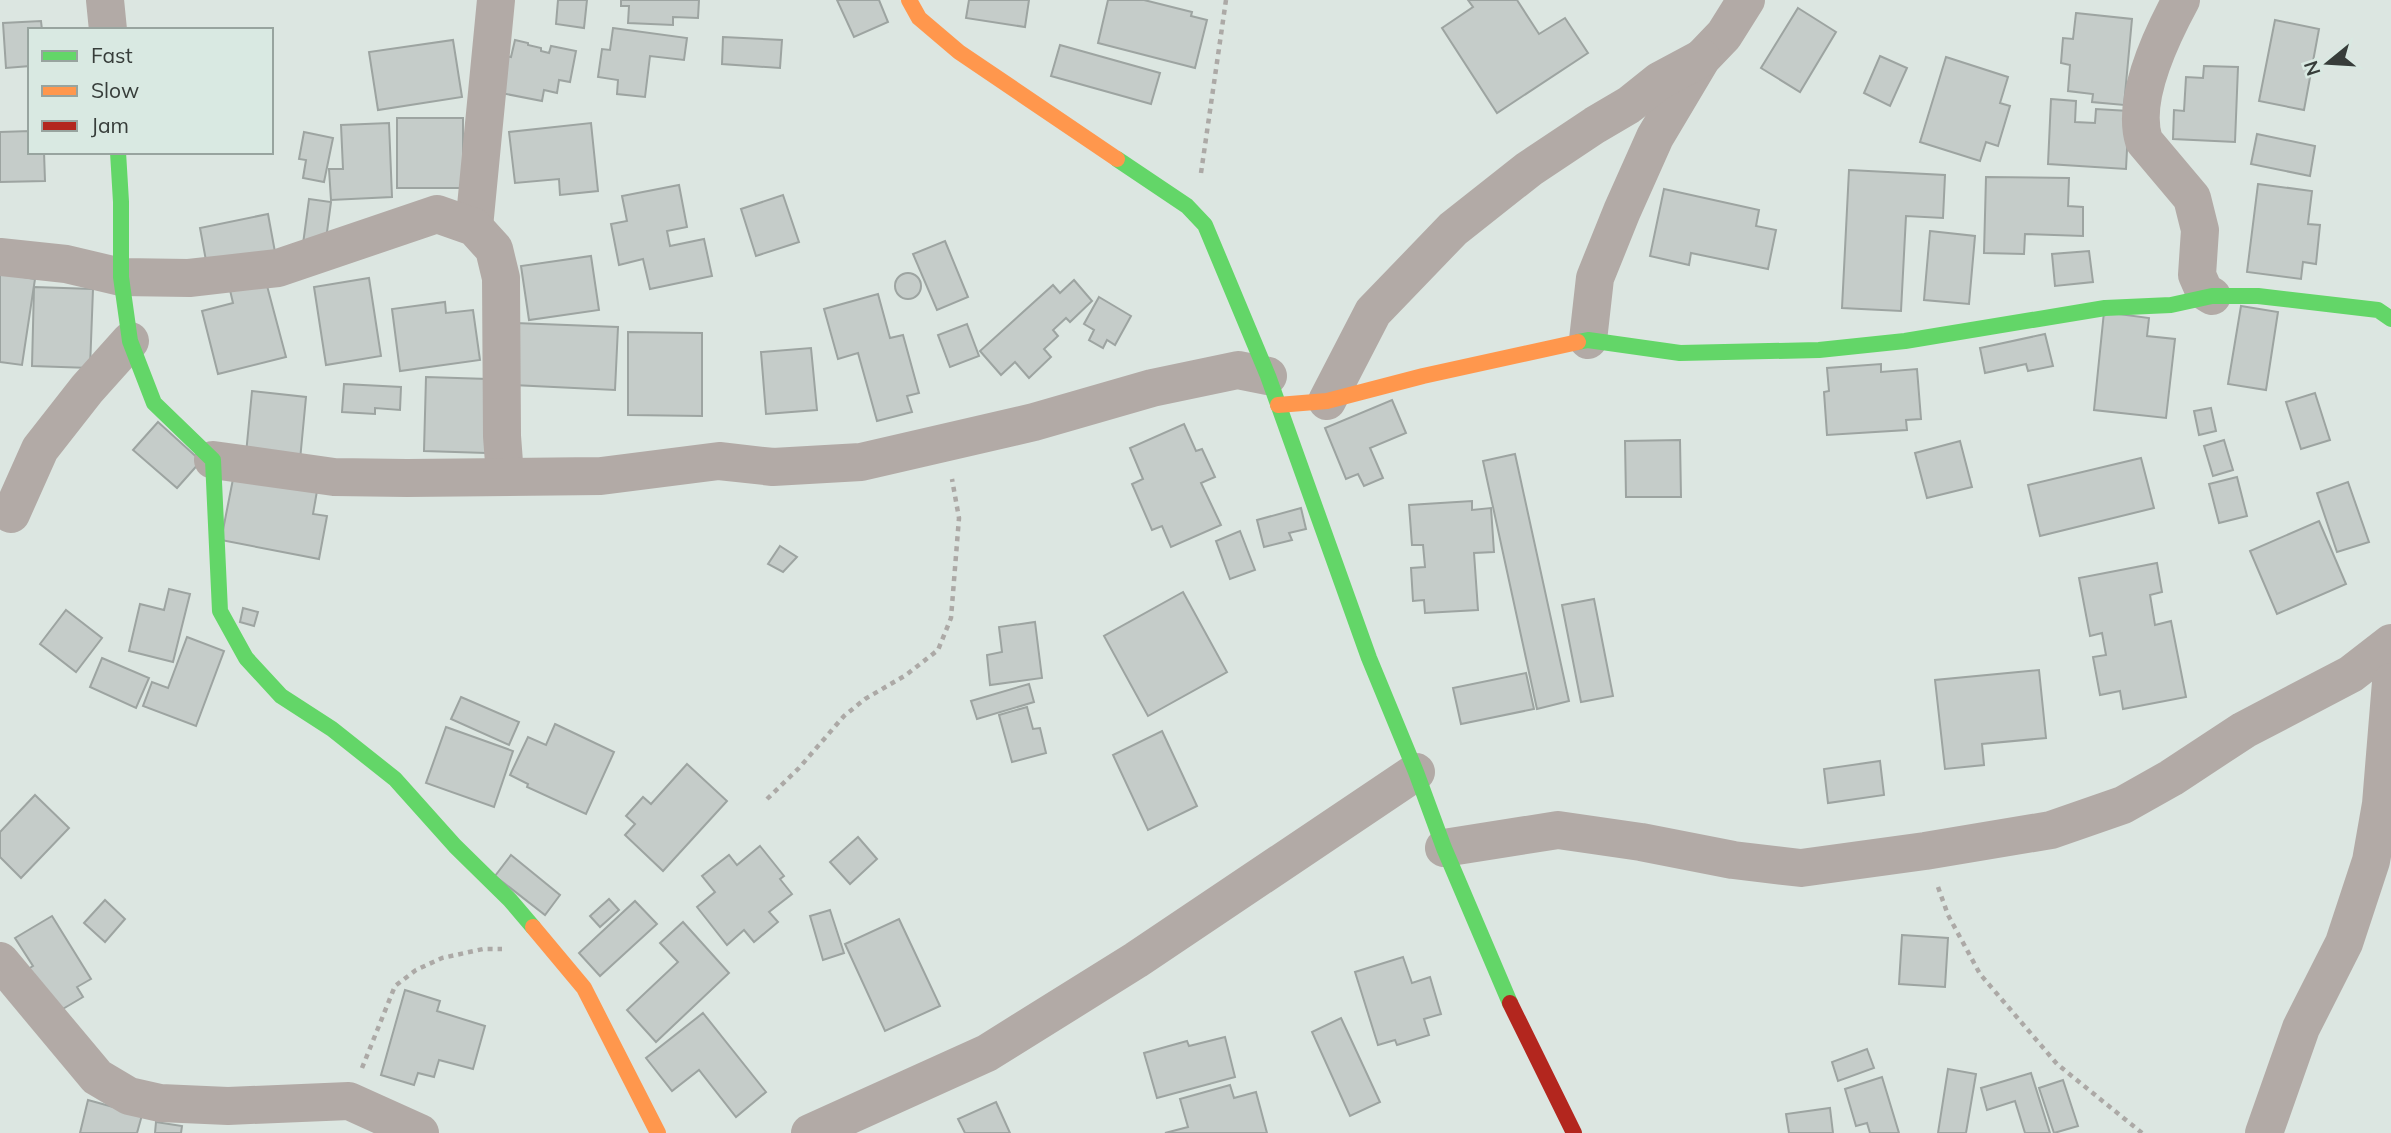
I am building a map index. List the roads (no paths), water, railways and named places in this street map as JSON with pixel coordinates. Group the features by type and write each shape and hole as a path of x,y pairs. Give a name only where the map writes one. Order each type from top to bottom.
{"street":[{"path":"105,0 108,28"},
{"path":"474,227 496,0"},
{"path":"909,0 919,18 959,52 1187,206 1205,225 1300,460 1369,658 1444,848 1502,986 1574,1133"},
{"path":"1588,340 1595,278 1656,137 1702,58 1724,36 1746,0"},
{"path":"2181,0 2145,89 2140,117 2141,130 2144,141 2192,198 2200,230 2197,275 2204,291 2213,296"},
{"path":"1327,401 1373,313 1453,229 1529,170 1629,105 1659,81 1702,58"},
{"path":"118,154 121,277 130,341 154,403 213,460 334,478 601,476 719,461 773,467 861,462 946,444 1164,386 1238,370 1273,391 1327,401 1423,376 1588,340 1679,353 1819,350 1905,341 2105,308 2171,305 2213,296 2258,296 2378,310 2391,319"},
{"path":"0,257 66,264 121,277 189,278 278,268 437,214 474,227 495,248 501,278 502,436 505,476"},
{"path":"11,514 40,449 87,388 130,341"},
{"path":"213,460 220,611 246,658 281,696 332,729 395,779 455,846 510,900 584,988 658,1133"},
{"path":"1444,848 1558,830 1733,860 1801,868 2052,830 2123,805 2171,778 2244,730 2351,674 2391,643"},
{"path":"2263,1133 2301,1028 2344,943 2371,861 2381,804 2391,682"},
{"path":"810,1133 987,1053 1136,960 1416,772"},
{"path":"0,961 97,1077 129,1096 160,1103 228,1106 344,1117 420,1133"}]}
